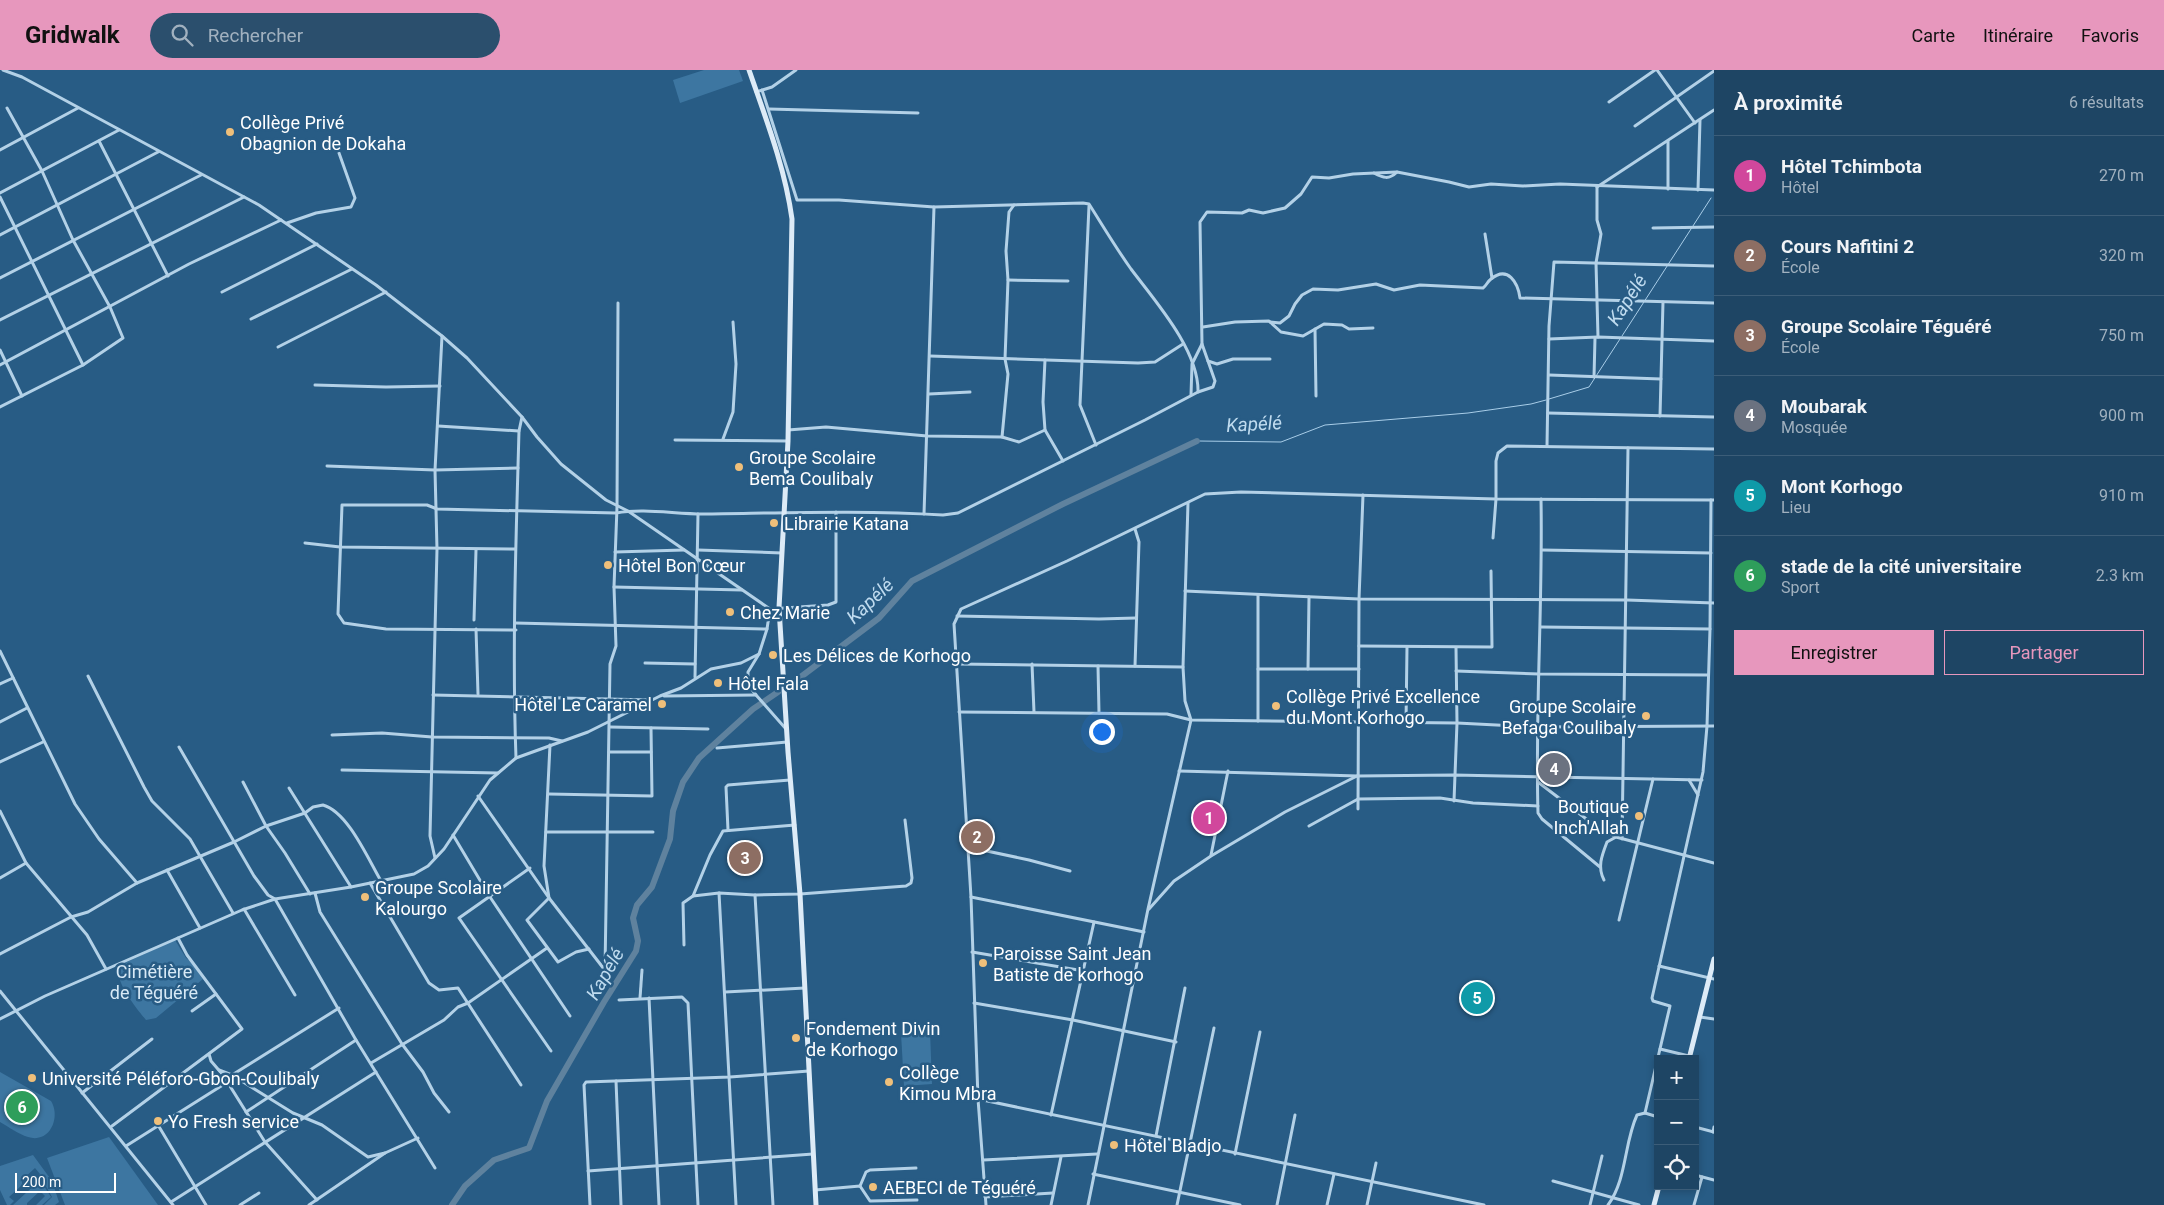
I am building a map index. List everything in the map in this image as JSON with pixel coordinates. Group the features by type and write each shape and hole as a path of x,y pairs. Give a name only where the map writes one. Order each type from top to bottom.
{"street":[{"path":"3,70 22,77 244,196 353,268 468,358 522,417 561,464 586,486 617,507 628,511 770,609 828,605 836,602 836,512"},
{"path":"749,70 769,109 797,200 839,200 934,207 1089,204 1130,267 1174,326 1198,378 1198,392"},
{"path":"759,91 782,82 796,70"},
{"path":"1609,102 1656,70 1678,96 1694,122"},
{"path":"1635,126 1714,71"},
{"path":"759,91 783,175 792,219 788,442 779,608 786,729 795,826 806,988 816,1205"},
{"path":"0,407 82,365 124,338 110,307 73,240 42,171 7,108"},
{"path":"0,150 79,108"},
{"path":"769,109 918,113"},
{"path":"1597,187 1714,110"},
{"path":"1698,190 1700,119"},
{"path":"0,193 120,130"},
{"path":"1668,140 1668,189"},
{"path":"99,141 168,276"},
{"path":"0,235 159,151"},
{"path":"287,223 316,213 350,207 354,204 355,198 339,153"},
{"path":"516,630 386,629 344,623 338,614 342,505 427,505 438,508 616,513 628,511 698,514 958,513 1198,392 1212,387 1215,381 1202,344 1200,222 1207,212 1242,213 1248,210 1264,212 1285,208 1301,194 1312,177 1329,178 1374,172 1398,172 1469,188 1491,184 1522,186 1560,184 1597,187 1634,186 1714,190"},
{"path":"1374,172 1386,178 1392,177 1398,172"},
{"path":"0,278 201,174"},
{"path":"1594,377 1597,300 1596,263 1601,234 1597,220 1597,187"},
{"path":"0,320 244,196"},
{"path":"0,197 82,365"},
{"path":"1089,204 1080,405 1096,445"},
{"path":"1002,437 1008,374 1005,359 1008,212 1014,205"},
{"path":"924,514 934,207"},
{"path":"0,365 168,276 281,220"},
{"path":"1653,228 1714,227"},
{"path":"1485,234 1492,278"},
{"path":"222,292 317,244"},
{"path":"1547,446 1549,339 1554,262 1714,266"},
{"path":"250,319 353,268"},
{"path":"1203,327 1235,322 1280,323 1289,316 1302,295 1313,289 1338,290 1376,284 1394,290 1420,285 1483,288 1492,278 1506,275 1514,278 1519,287 1520,298 1714,303"},
{"path":"1008,280 1068,281"},
{"path":"278,347 386,292"},
{"path":"1660,416 1663,302"},
{"path":"478,796 530,868 549,898 605,970 610,664 616,646 614,587 617,507 618,303"},
{"path":"723,439 733,412 734,403 736,364 733,322"},
{"path":"1270,322 1281,332 1303,336 1324,324 1342,325 1349,329 1373,328"},
{"path":"1315,329 1316,396"},
{"path":"435,858 430,836 438,508 436,470 442,336"},
{"path":"1549,339 1596,337 1714,341"},
{"path":"930,356 1138,363 1155,362 1183,344"},
{"path":"1191,396 1192,364 1202,344"},
{"path":"0,350 22,396"},
{"path":"1207,360 1217,364 1233,359 1270,359"},
{"path":"1045,360 1044,402 1046,430 1063,461"},
{"path":"1549,375 1661,379"},
{"path":"315,385 440,386"},
{"path":"929,394 970,392"},
{"path":"1548,413 1714,417"},
{"path":"516,758 514,696 516,630 515,549 522,417"},
{"path":"438,426 520,431"},
{"path":"788,430 826,428 926,436 1002,437 1020,442 1046,430"},
{"path":"675,440 723,439 788,442"},
{"path":"1493,538 1496,461 1498,453 1507,446 1714,449"},
{"path":"1622,839 1628,448"},
{"path":"327,466 436,470 518,468"},
{"path":"986,1205 978,1099 971,897 954,624 961,609 1135,529 1205,494 1241,492 1496,499 1712,500 1712,603 1707,726 1702,780 1652,998 1653,1001 1670,1006 1645,1113"},
{"path":"1358,808 1359,600 1363,495"},
{"path":"1541,499 1542,550 1537,727 1538,813 1542,819 1600,867"},
{"path":"1088,1205 1148,909 1191,720 1185,701 1183,667 1188,503"},
{"path":"695,678 698,514"},
{"path":"1135,529 1139,542 1135,666"},
{"path":"305,543 340,548 515,549"},
{"path":"474,620 476,550"},
{"path":"615,552 684,550"},
{"path":"698,550 782,553"},
{"path":"1542,550 1711,553"},
{"path":"1359,646 1492,647 1492,571"},
{"path":"614,587 742,590"},
{"path":"1185,592 1359,600 1627,600 1712,603"},
{"path":"1258,595 1258,721"},
{"path":"1308,669 1309,597"},
{"path":"770,609 767,629 759,654 748,672 748,684 786,729"},
{"path":"957,616 1136,618"},
{"path":"515,623 767,629"},
{"path":"1540,627 1710,629"},
{"path":"476,630 478,694"},
{"path":"1406,723 1407,646"},
{"path":"1454,801 1457,723 1456,648"},
{"path":"0,651 75,804 99,840 136,882"},
{"path":"0,1020 106,969 244,909 274,899 351,888 414,874 428,866 453,835 490,780 516,758 588,732 660,696 681,688 712,669 741,663 759,654"},
{"path":"645,663 695,664"},
{"path":"956,664 1183,667"},
{"path":"1032,664 1034,712"},
{"path":"1098,666 1099,713"},
{"path":"1258,669 1359,669"},
{"path":"1456,671 1539,674 1708,674"},
{"path":"88,676 152,801 186,835 233,913"},
{"path":"0,684 13,678"},
{"path":"433,694 652,700"},
{"path":"660,696 756,695"},
{"path":"0,722 27,708"},
{"path":"959,712 1167,714 1191,720 1457,723 1537,727 1714,726"},
{"path":"610,727 708,729"},
{"path":"549,794 652,796 651,728"},
{"path":"332,734 382,733 432,737 515,737 562,741"},
{"path":"0,762 43,742"},
{"path":"717,748 787,742"},
{"path":"549,898 544,866 550,745"},
{"path":"179,747 234,842 261,886 274,899 356,1040 435,1168"},
{"path":"608,752 651,752"},
{"path":"342,770 498,774"},
{"path":"1179,770 1358,776 1702,780"},
{"path":"1211,856 1228,771"},
{"path":"1148,909 1174,881 1211,856 1285,812 1358,776"},
{"path":"1619,920 1653,779"},
{"path":"728,830 726,787 728,785 791,780"},
{"path":"1689,780 1698,796"},
{"path":"243,782 266,826 310,894"},
{"path":"1538,782 1589,821 1616,837 1714,863"},
{"path":"289,788 338,870 351,888"},
{"path":"1309,826 1358,799 1440,798 1454,801 1538,806"},
{"path":"0,954 70,917 88,912 136,882 200,857 266,826 305,814 313,808 323,805 338,813 354,835 381,881"},
{"path":"0,811 26,863 87,935 106,969"},
{"path":"684,945 683,902 693,896 718,893 756,895 800,894 906,886 911,883 912,878 905,820"},
{"path":"693,896 710,854 723,831 795,826"},
{"path":"546,832 654,832"},
{"path":"453,835 490,897 570,1016"},
{"path":"1604,880 1600,867 1607,842 1616,837"},
{"path":"968,847 1030,860 1070,871"},
{"path":"0,878 26,863"},
{"path":"530,868 459,918 551,1051"},
{"path":"168,870 200,928"},
{"path":"370,883 429,983 439,990 458,988 521,1084"},
{"path":"315,893 320,912 402,1044 423,1072 434,1093 448,1112"},
{"path":"718,893 736,1205"},
{"path":"756,895 773,1205"},
{"path":"971,897 1144,932"},
{"path":"549,898 527,920 547,948 558,962 576,952 589,949"},
{"path":"244,909 295,995"},
{"path":"1051,1115 1094,922"},
{"path":"112,1126 242,1029 187,955 178,938"},
{"path":"371,1063 444,1020 458,1007 468,1003 547,948"},
{"path":"972,952 1084,971"},
{"path":"1690,1055 1699,1017 1712,978 1714,959"},
{"path":"1659,966 1712,978"},
{"path":"640,998 642,970"},
{"path":"725,992 806,988"},
{"path":"1156,1136 1176,1042 1185,988"},
{"path":"0,990 82,1093 112,1126 172,1204 195,1187 376,1072"},
{"path":"192,1011 216,994"},
{"path":"619,1000 675,996 685,999 688,1003 694,1164 698,1205"},
{"path":"649,998 660,1205"},
{"path":"974,1003 1073,1020 1176,1042"},
{"path":"232,1075 339,1008"},
{"path":"1699,1017 1714,1019"},
{"path":"1177,1205 1214,1028"},
{"path":"1235,1154 1260,1032"},
{"path":"82,1093 152,1039"},
{"path":"246,1112 356,1040"},
{"path":"1660,1049 1682,1055"},
{"path":"209,1054 211,1061 219,1070 265,1142 317,1200"},
{"path":"219,1070 232,1075 304,1117 322,1125 368,1156 385,1153"},
{"path":"590,1205 584,1085 586,1082 730,1077 810,1071"},
{"path":"616,1081 621,1205"},
{"path":"126,1146 226,1083"},
{"path":"978,1099 1483,1205"},
{"path":"1608,1205 1614,1198 1637,1114 1645,1113 1654,1116"},
{"path":"1277,1205 1295,1115"},
{"path":"158,1125 206,1205"},
{"path":"1699,1128 1713,1132 1714,1127"},
{"path":"309,1205 385,1153 418,1138"},
{"path":"588,1171 814,1154"},
{"path":"983,1160 1097,1154"},
{"path":"1051,1205 1061,1156"},
{"path":"1590,1205 1602,1156"},
{"path":"1367,1205 1376,1163"},
{"path":"860,1186 866,1172 870,1170 916,1168"},
{"path":"1093,1174 1180,1191 1227,1204 1240,1205"},
{"path":"1327,1205 1334,1174"},
{"path":"1699,1176 1714,1180"},
{"path":"1694,1205 1702,1177"},
{"path":"1553,1181 1639,1205"},
{"path":"815,1190 860,1186"},
{"path":"860,1186 870,1201 917,1200"},
{"path":"1654,1205 1657,1190"},
{"path":"240,1205 259,1193"},
{"path":"985,1197 1053,1193"}],"green space":[{"path":"704,70 739,70 743,81 680,103 673,80"},
{"name":"Cimétière de Téguéré","path":"175,940 186,958 203,979 156,1018 146,1020 123,987 118,966"},
{"path":"930,1031 932,1084 904,1086 901,1033"},
{"path":"0,1072 51,1101 55,1114 48,1133 42,1137 28,1137 0,1122"},
{"path":"109,1137 158,1205 65,1205 47,1158"},
{"path":"33,1155 52,1181 59,1202 55,1205 44,1205 52,1197 41,1177 29,1188 28,1186 40,1174 35,1168 22,1180 22,1185 9,1197 14,1201 7,1205 0,1190 0,1166"},
{"path":"40,1180 51,1197 42,1205 36,1205 45,1196 40,1191 27,1205 13,1205"}],"waterway":[{"name":"Kapélé","path":"1622,336 1711,198"},
{"name":"Kapélé","path":"1549,399 1589,387 1620,339"},
{"name":"Kapélé","path":"1197,441 1281,442 1325,425 1468,413 1546,400"},
{"name":"Kapélé","path":"790,685 879,618 912,581 1063,504 1197,441"},
{"name":"Kapélé","path":"452,1205 465,1186 494,1160 529,1148 547,1101 636,951 638,941 633,918 637,905 652,887 670,839 673,811 683,782 699,758 753,709 778,692"}],"place":[{"name":"Collège Privé Obagnion de Dokaha","path":"230,132"},
{"name":"Groupe Scolaire Bema Coulibaly","path":"739,467"},
{"name":"Librairie Katana","path":"774,523"},
{"name":"Hôtel Bon Cœur","path":"608,565"},
{"name":"Chez Marie","path":"730,612"},
{"name":"Les Délices de Korhogo","path":"773,655"},
{"name":"Hôtel Fala","path":"718,683"},
{"name":"Hôtel Le Caramel","path":"662,704"},
{"name":"Collège Privé Excellence du Mont Korhogo","path":"1276,706"},
{"name":"Groupe Scolaire Befaga Coulibaly","path":"1646,716"},
{"name":"Moubarak","path":"1554,769"},
{"name":"Boutique Inch'Allah","path":"1639,816"},
{"name":"Hôtel Tchimbota","path":"1209,818"},
{"name":"Cours Nafitini 2","path":"977,837"},
{"name":"Groupe Scolaire Téguéré","path":"745,858"},
{"name":"Groupe Scolaire Kalourgo","path":"365,897"},
{"name":"Paroisse Saint Jean Batiste de korhogo","path":"983,963"},
{"name":"Mont Korhogo","path":"1477,998"},
{"name":"Fondement Divin de Korhogo","path":"796,1038"},
{"name":"Université Péléforo-Gbon-Coulibaly","path":"32,1078"},
{"name":"Collège Kimou Mbra","path":"889,1082"},
{"name":"stade de la cité universitaire","path":"22,1107"},
{"name":"Yo Fresh service","path":"158,1121"},
{"name":"Hôtel Bladjo","path":"1114,1145"},
{"name":"AEBECI de Téguéré","path":"873,1187"}]}
